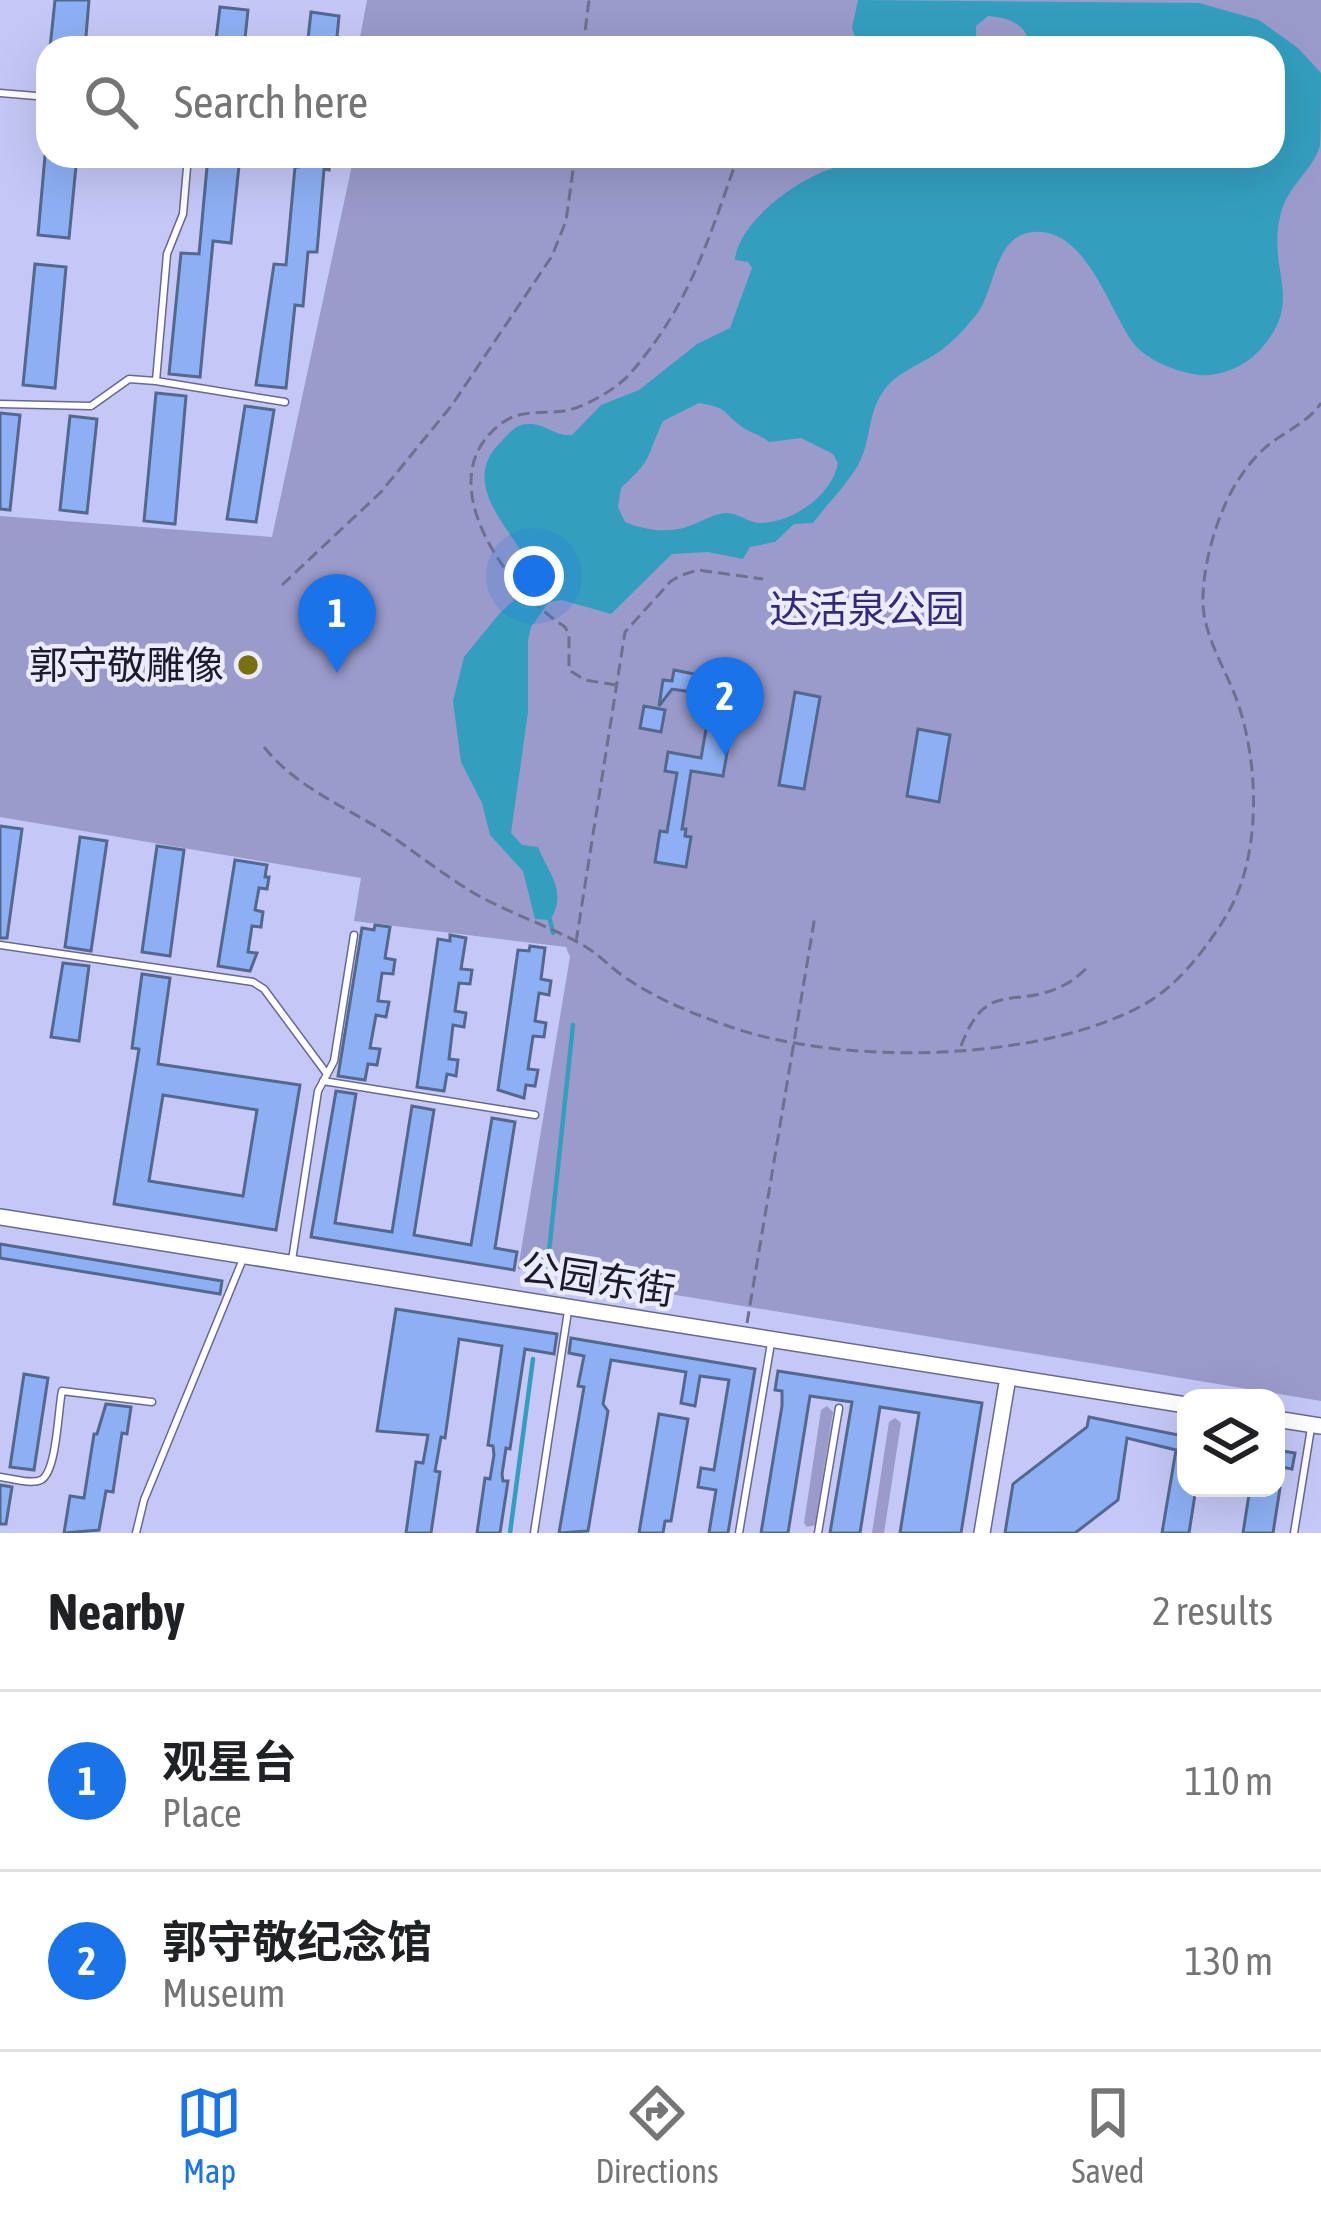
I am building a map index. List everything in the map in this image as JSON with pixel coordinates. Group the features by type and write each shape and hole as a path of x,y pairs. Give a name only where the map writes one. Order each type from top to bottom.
{"street":[{"name":"公园东街","path":"0,1217 1177,1404"},
{"path":"982,1533 1008,1377"},
{"path":"1285,1420 1316,1425"}],"lane":[{"path":"0,93 36,96"},
{"path":"156,381 167,254 183,214 187,168"},
{"path":"0,404 91,406 129,379 285,403"},
{"path":"291,1263 318,1091 334,1061 354,934"},
{"path":"0,945 253,982 264,989 325,1078 535,1114"},
{"path":"136,1533 144,1500 244,1256"},
{"path":"534,1533 568,1307"},
{"path":"740,1533 772,1340"},
{"path":"0,1477 45,1478 52,1462 62,1391 152,1402"},
{"path":"818,1533 839,1408"},
{"path":"1294,1533 1316,1425"}],"path":[{"path":"584,36 589,0"},
{"path":"282,585 381,492 452,405 552,256 566,221 573,168"},
{"path":"616,685 574,676 567,664 569,634 523,590 484,539 475,518 472,482 483,444 500,424 516,415 571,410 626,378 685,298 734,168"},
{"path":"264,747 320,795 370,822 478,895 576,942 656,996 724,1025 853,1050 959,1050 1040,1041 1097,1025 1147,1003 1206,945 1229,910 1246,862 1253,796 1239,705 1203,606 1205,578 1219,519 1236,485 1256,457 1312,416 1321,403"},
{"path":"576,942 625,632 670,581 698,570 763,579"},
{"path":"745,1335 814,916"},
{"path":"959,1050 970,1024 988,1004 1064,985 1088,968"}],"green space":[{"name":"达活泉公园","path":"367,0 1321,0 1321,1401 1285,1395 1285,1389 1248,1389 518,1269 570,957 566,947 354,921 361,878 0,817 0,516 272,537 351,168 1285,168 1285,36 360,36"},
{"path":"827,1406 833,1412 815,1525 807,1527 821,1410"},
{"path":"895,1418 901,1423 884,1533 872,1533 889,1422"}],"shaded area":[{"path":"858,0 1199,3 1259,20 1281,36 1027,36 1016,24 988,16 976,26 976,36 855,36"},
{"path":"1285,39 1321,73 1320,146 1280,217 1280,318 1257,353 1238,367 1222,373 1190,374 1147,356 1134,344 1080,254 1065,240 1047,233 1027,233 1007,246 982,305 965,328 885,389 858,465 813,523 794,524 775,542 750,547 743,559 708,552 672,554 611,614 562,600 549,602 531,627 528,641 528,712 511,833 522,845 538,847 555,883 557,901 550,920 535,919 523,871 490,835 482,803 461,762 453,701 464,657 499,614 537,579 488,497 487,462 519,426 539,425 572,435 601,405 639,390 697,344 730,328 752,268 748,262 735,260 747,230 774,202 835,168 1285,168","holes":["699,403 721,409 769,442 801,438 833,454 838,463 828,486 810,505 774,521 756,523 725,513 673,530 625,522 618,507 621,488 644,463 663,421"]}],"building":[{"path":"55,0 89,0 86,36 51,36"},
{"path":"220,7 248,10 245,36 216,36"},
{"path":"311,12 339,16 337,36 308,36"},
{"path":"44,168 76,168 69,238 38,235"},
{"path":"207,168 239,168 231,243 213,241 200,377 169,374 181,253 199,254"},
{"path":"295,168 329,168 324,169 317,252 308,252 303,306 295,305 286,388 256,385 274,264 286,265"},
{"path":"35,264 66,267 55,388 23,385"},
{"path":"156,393 186,396 175,524 144,521"},
{"path":"245,406 274,410 256,522 227,519"},
{"path":"0,413 20,415 10,510 0,509"},
{"path":"70,416 97,419 87,513 60,510"},
{"path":"674,670 739,683 723,776 691,771 682,829 691,837 686,867 655,862 660,831 667,832 677,773 665,771 668,752 701,758 712,695 672,689 659,706 663,680 672,681"},
{"path":"795,692 820,697 804,789 779,785"},
{"path":"644,706 665,710 661,732 640,728"},
{"path":"918,729 950,735 939,802 907,796"},
{"path":"0,826 22,829 7,938 0,938"},
{"path":"80,837 107,841 91,951 65,947"},
{"path":"157,846 184,850 170,956 142,952"},
{"path":"235,860 267,865 265,877 269,877 267,889 259,888 255,910 263,912 261,927 252,926 248,952 257,953 250,971 218,966"},
{"path":"375,925 390,927 385,958 395,960 393,974 382,973 378,1001 389,1002 386,1017 376,1015 370,1048 380,1049 377,1065 368,1064 365,1080 338,1076 362,928 374,930"},
{"path":"450,935 466,938 461,969 472,970 470,984 459,983 455,1011 466,1013 464,1027 453,1025 449,1059 458,1060 456,1076 447,1074 444,1091 417,1087 438,939 450,941"},
{"path":"530,946 545,948 541,979 551,981 549,995 539,993 535,1021 546,1023 544,1037 533,1036 528,1069 538,1070 535,1086 526,1085 524,1098 498,1090 518,950 529,951"},
{"path":"63,963 89,966 79,1041 51,1037"},
{"path":"142,974 170,978 158,1064 300,1085 276,1230 114,1204 139,1049 132,1048","holes":["163,1095 257,1110 243,1196 149,1181"]},
{"path":"336,1091 356,1094 335,1223 392,1232 412,1106 434,1110 414,1235 471,1245 492,1118 515,1122 495,1248 517,1252 514,1270 311,1237"},
{"path":"0,1244 222,1281 220,1294 0,1258"},
{"path":"396,1309 557,1334 554,1354 525,1349 502,1474 503,1481 508,1481 500,1533 477,1533 485,1478 490,1479 494,1455 493,1446 488,1445 502,1346 459,1339 445,1438 441,1437 435,1471 440,1472 431,1533 406,1533 416,1462 423,1463 428,1435 377,1431"},
{"path":"571,1338 755,1369 728,1533 709,1533 716,1490 698,1487 701,1468 714,1470 729,1380 700,1376 695,1406 681,1403 686,1372 611,1360 603,1404 608,1411 588,1531 559,1533 584,1387 578,1386 584,1356 569,1353"},
{"path":"778,1371 982,1403 961,1533 900,1533 919,1413 880,1407 860,1533 830,1533 852,1402 810,1396 788,1533 761,1533 782,1406 782,1391 775,1390"},
{"path":"24,1374 48,1378 34,1470 10,1467"},
{"path":"106,1404 131,1407 113,1492 106,1491 99,1530 64,1533 70,1496 84,1498 94,1434"},
{"path":"659,1414 688,1419 671,1521 665,1521 663,1533 639,1533"},
{"path":"1089,1417 1177,1435 1177,1497 1195,1497 1189,1533 1162,1533 1176,1450 1127,1438 1118,1500 1075,1533 1005,1533 1013,1484 1087,1427"},
{"path":"1285,1451 1295,1453 1292,1469 1285,1468"},
{"path":"0,1485 12,1487 6,1524 0,1524"},
{"path":"1249,1497 1279,1497 1273,1533 1243,1533"}],"waterway":[{"path":"550,920 553,933"},
{"path":"546,1280 573,1025"},
{"path":"510,1533 533,1359"}],"place":[{"name":"郭守敬雕像","path":"248,665"},
{"name":"观星台","path":"337,673"},
{"name":"郭守敬纪念馆","path":"725,756"}]}
